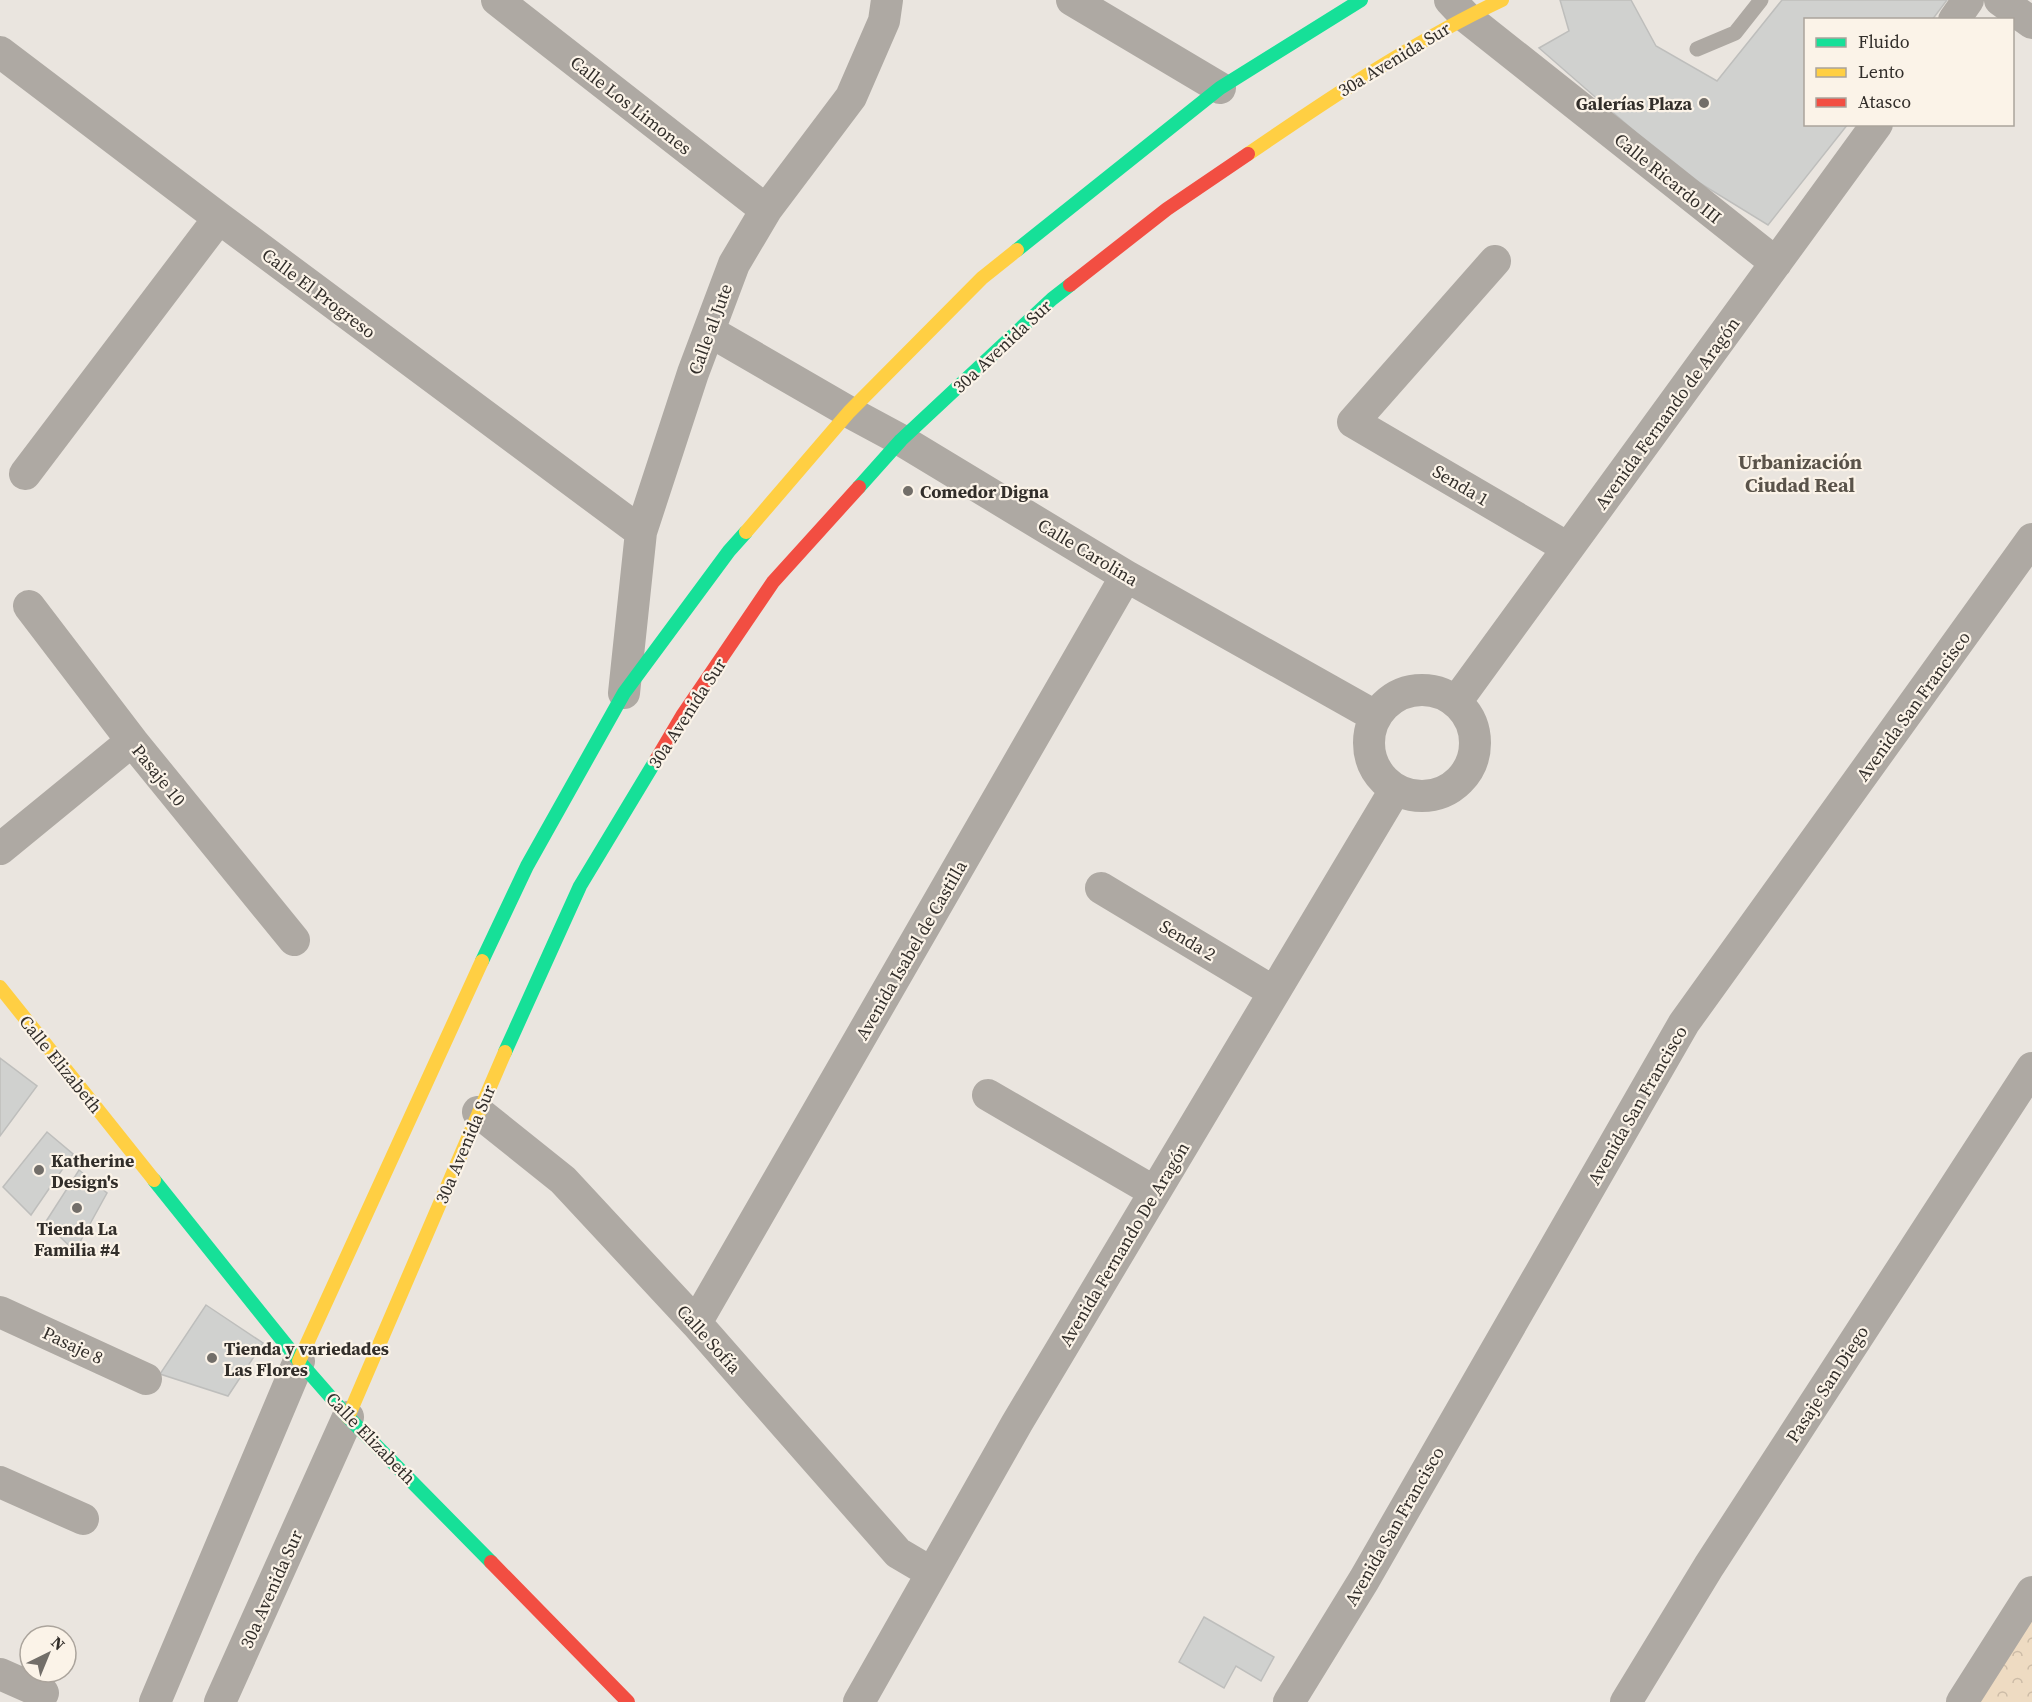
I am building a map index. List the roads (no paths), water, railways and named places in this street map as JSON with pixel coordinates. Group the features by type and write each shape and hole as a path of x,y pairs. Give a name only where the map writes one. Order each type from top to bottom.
{"street":[{"name":"Calle Los Limones","path":"497,0 766,210"},
{"name":"Calle al Jute","path":"624,693 641,532 734,264 766,210 851,97 884,21 887,0"},
{"path":"1072,0 1220,88"},
{"path":"155,1702 299,1361 428,1076 527,867 624,693 729,551 849,412 982,278 1220,88 1361,0"},
{"name":"30a Avenida Sur","path":"220,1702 348,1417 478,1112 580,886 682,716 773,582 901,440 1052,299 1167,209 1458,8 1502,0"},
{"path":"1955,18 1968,0"},
{"path":"2000,0 2032,23"},
{"name":"Calle Ricardo III","path":"1458,8 1776,263"},
{"name":"Calle El Progreso","path":"0,52 641,532"},
{"name":"Avenida Fernando de Aragón","path":"1456,702 1876,126"},
{"path":"25,474 219,218"},
{"name":"Senda 1","path":"1495,261 1353,422 1568,548"},
{"name":"Calle Carolina","path":"709,331 901,440 1126,576 1375,716"},
{"name":"Avenida San Francisco","path":"1289,1702 1364,1580 1684,1023 2032,539"},
{"name":"Avenida Isabel de Castilla","path":"696,1323 1126,576"},
{"name":"Pasaje 10","path":"29,606 132,741 294,940"},
{"path":"1421,689 1439,692 1456,702 1469,717 1475,736 1474,756 1467,774 1452,788 1434,795 1414,796 1395,790 1380,776 1370,758 1368,736 1375,716 1386,702 1402,692 1421,689"},
{"path":"0,849 132,741"},
{"name":"Avenida Fernando De Aragón","path":"859,1702 1017,1423 1395,790"},
{"name":"Senda 2","path":"1101,888 1274,992"},
{"name":"Calle Elizabeth","path":"0,987 299,1361 348,1417 628,1702"},
{"name":"Pasaje San Diego","path":"1626,1702 1709,1566 2032,1068"},
{"path":"988,1095 1155,1192"},
{"name":"Calle Sofía","path":"478,1112 563,1180 696,1323 898,1553 932,1573"},
{"name":"Pasaje 8","path":"0,1312 146,1379"},
{"path":"0,1482 83,1519"},
{"path":"1962,1702 2032,1592"},
{"path":"0,1674 43,1692"}],"lane":[{"path":"1697,49 1735,33 1761,0"}],"place":[{"name":"Galerías Plaza","path":"1704,103"},
{"name":"Comedor Digna","path":"908,491"},
{"name":"Katherine Design's","path":"39,1170"},
{"name":"Tienda La Familia #4","path":"77,1208"},
{"name":"Tienda y variedades Las Flores","path":"212,1358"}],"district":[{"name":"Urbanización Ciudad Real","path":"1800,474"}]}
